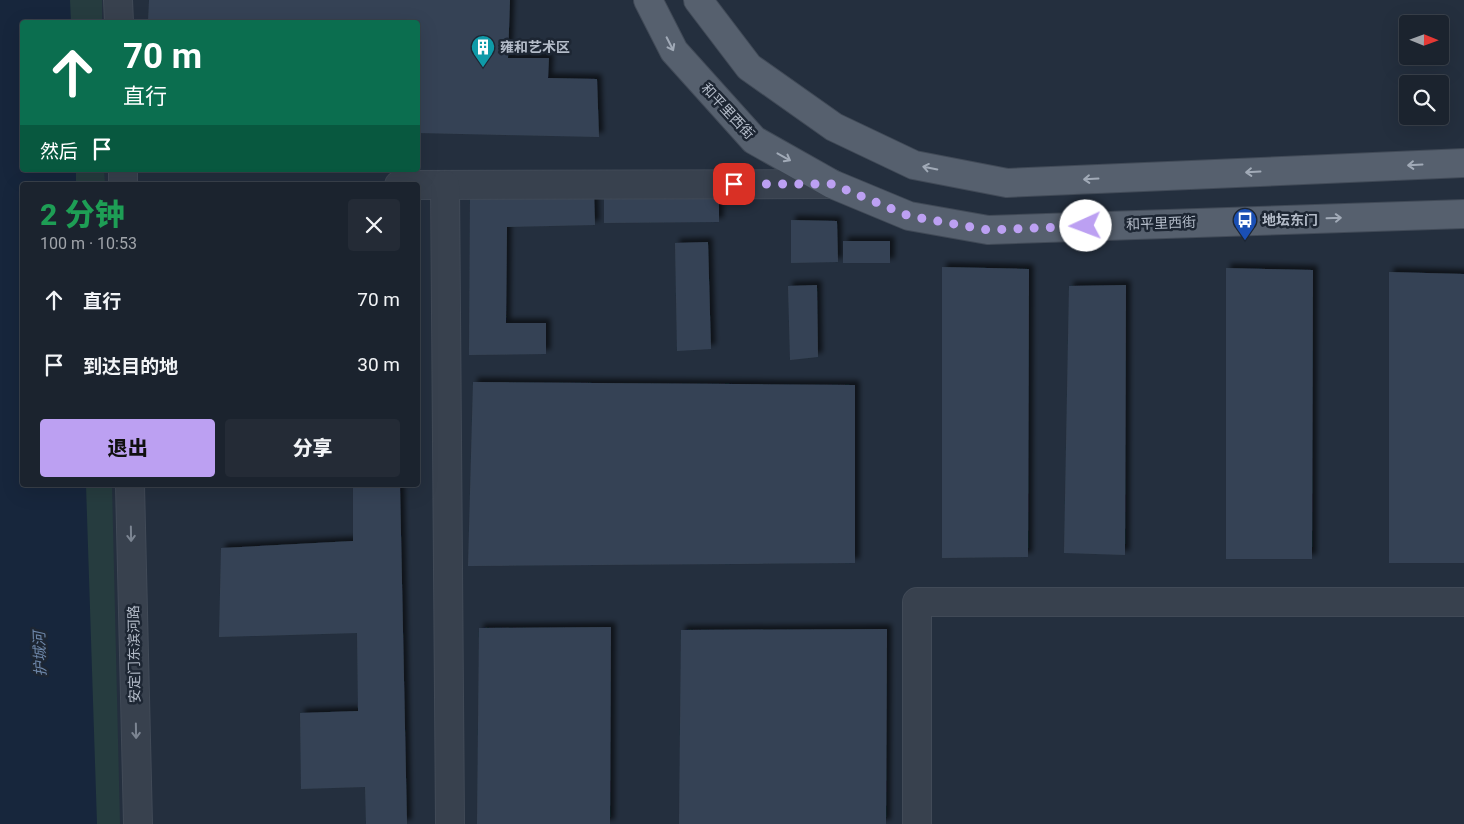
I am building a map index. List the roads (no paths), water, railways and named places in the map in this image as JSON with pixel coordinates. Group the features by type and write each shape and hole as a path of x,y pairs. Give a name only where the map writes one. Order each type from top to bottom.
{"main road":[{"name":"和平里西街","path":"648,0 674,51 754,140 832,184 909,216 988,230 1464,214"},
{"path":"698,0 749,67 834,127 914,165 1006,183 1464,163"}],"street":[{"path":"118,0 119,20"},
{"path":"420,185 832,184"},
{"path":"445,185 450,824"},
{"name":"安定门东滨河路","path":"130,487 138,824"},
{"path":"918,824 917,602 1464,602"}],"water":[{"name":"护城河","path":"0,0 70,0 71,20 20,20 20,172 76,172 76,182 20,182 20,487 86,487 97,824 0,824"}],"place":[{"name":"雍和艺术区","path":"483,68"},
{"name":"地坛东门","path":"1245,241"}]}
